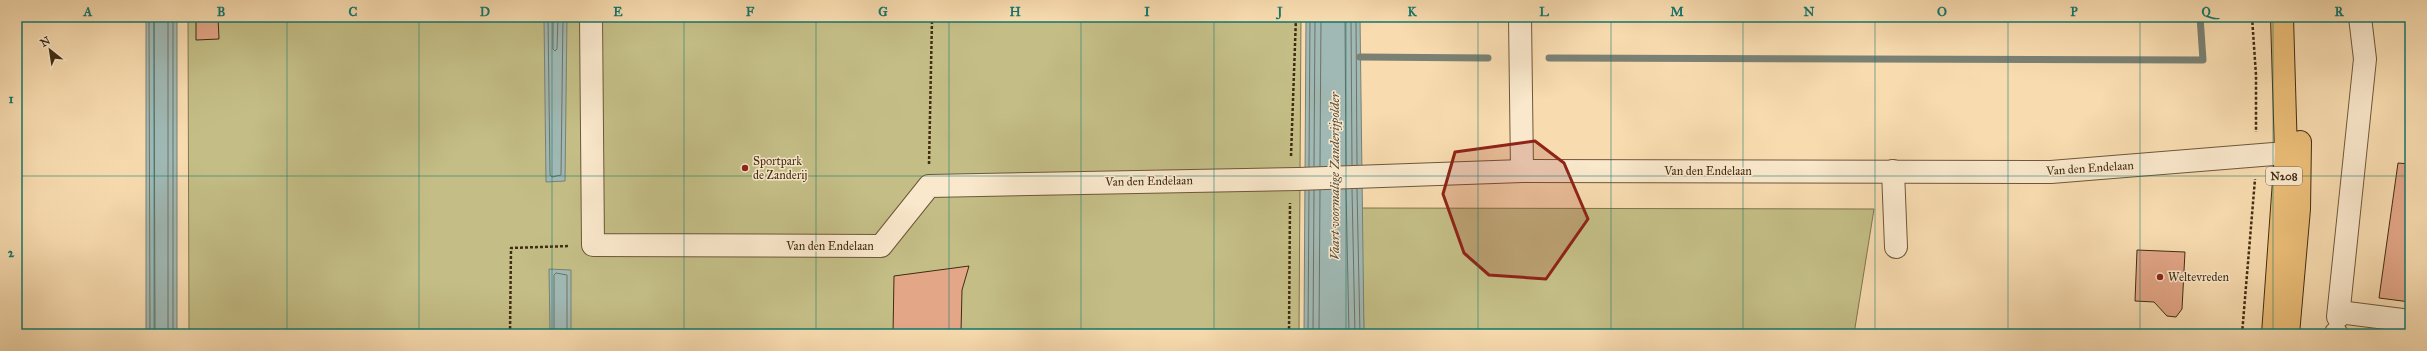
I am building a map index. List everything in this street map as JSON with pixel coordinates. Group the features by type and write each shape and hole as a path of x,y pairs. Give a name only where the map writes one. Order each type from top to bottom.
{"main road":[{"name":"N208","path":"2273,334 2286,153 2282,17"},
{"name":"N208","path":"2288,334 2299,209 2300,118 2297,17"}],"street":[{"path":"591,17 593,245"},
{"path":"1520,17 1522,171"},
{"path":"2360,17 2365,59 2338,324 2410,321"},
{"name":"Van den Endelaan","path":"593,245 881,246 929,186 1290,179 1522,171 2051,172 2286,153"},
{"path":"1893,171 1896,247"}],"path":[{"path":"929,186 932,19 934,17"},
{"path":"1288,334 1290,179 1296,17"},
{"path":"510,334 510,248 593,245"}],"highlighted area":[{"path":"1535,141 1564,163 1588,219 1546,279 1489,275 1464,253 1443,194 1455,152"}],"shaded area":[{"name":"Sportpark de Zanderij","path":"188,17 1301,17 1299,334 189,334"},
{"path":"1361,208 1874,209 1854,334 1364,334"}],"water":[{"path":"146,17 177,17 177,334 146,334"},
{"path":"544,17 567,17 565,181 546,182"},
{"name":"Vaart voormalige Zanderijpolder","path":"1306,17 1360,17 1364,334 1304,334"},
{"path":"549,269 571,270 571,334 550,334"}],"building":[{"path":"196,17 218,17 219,39 196,40"},
{"path":"2398,163 2410,164 2410,302 2379,298"},
{"name":"Weltevreden","path":"2137,250 2185,252 2182,309 2176,317 2167,316 2154,302 2135,301"},
{"path":"969,266 962,290 961,332 957,334 893,334 894,276"}],"waterway":[{"path":"1549,58 2203,60 2200,17"},
{"path":"1360,57 1488,58"}],"place":[{"name":"Sportpark de Zanderij","path":"745,168"},
{"name":"Weltevreden","path":"2160,277"}]}
